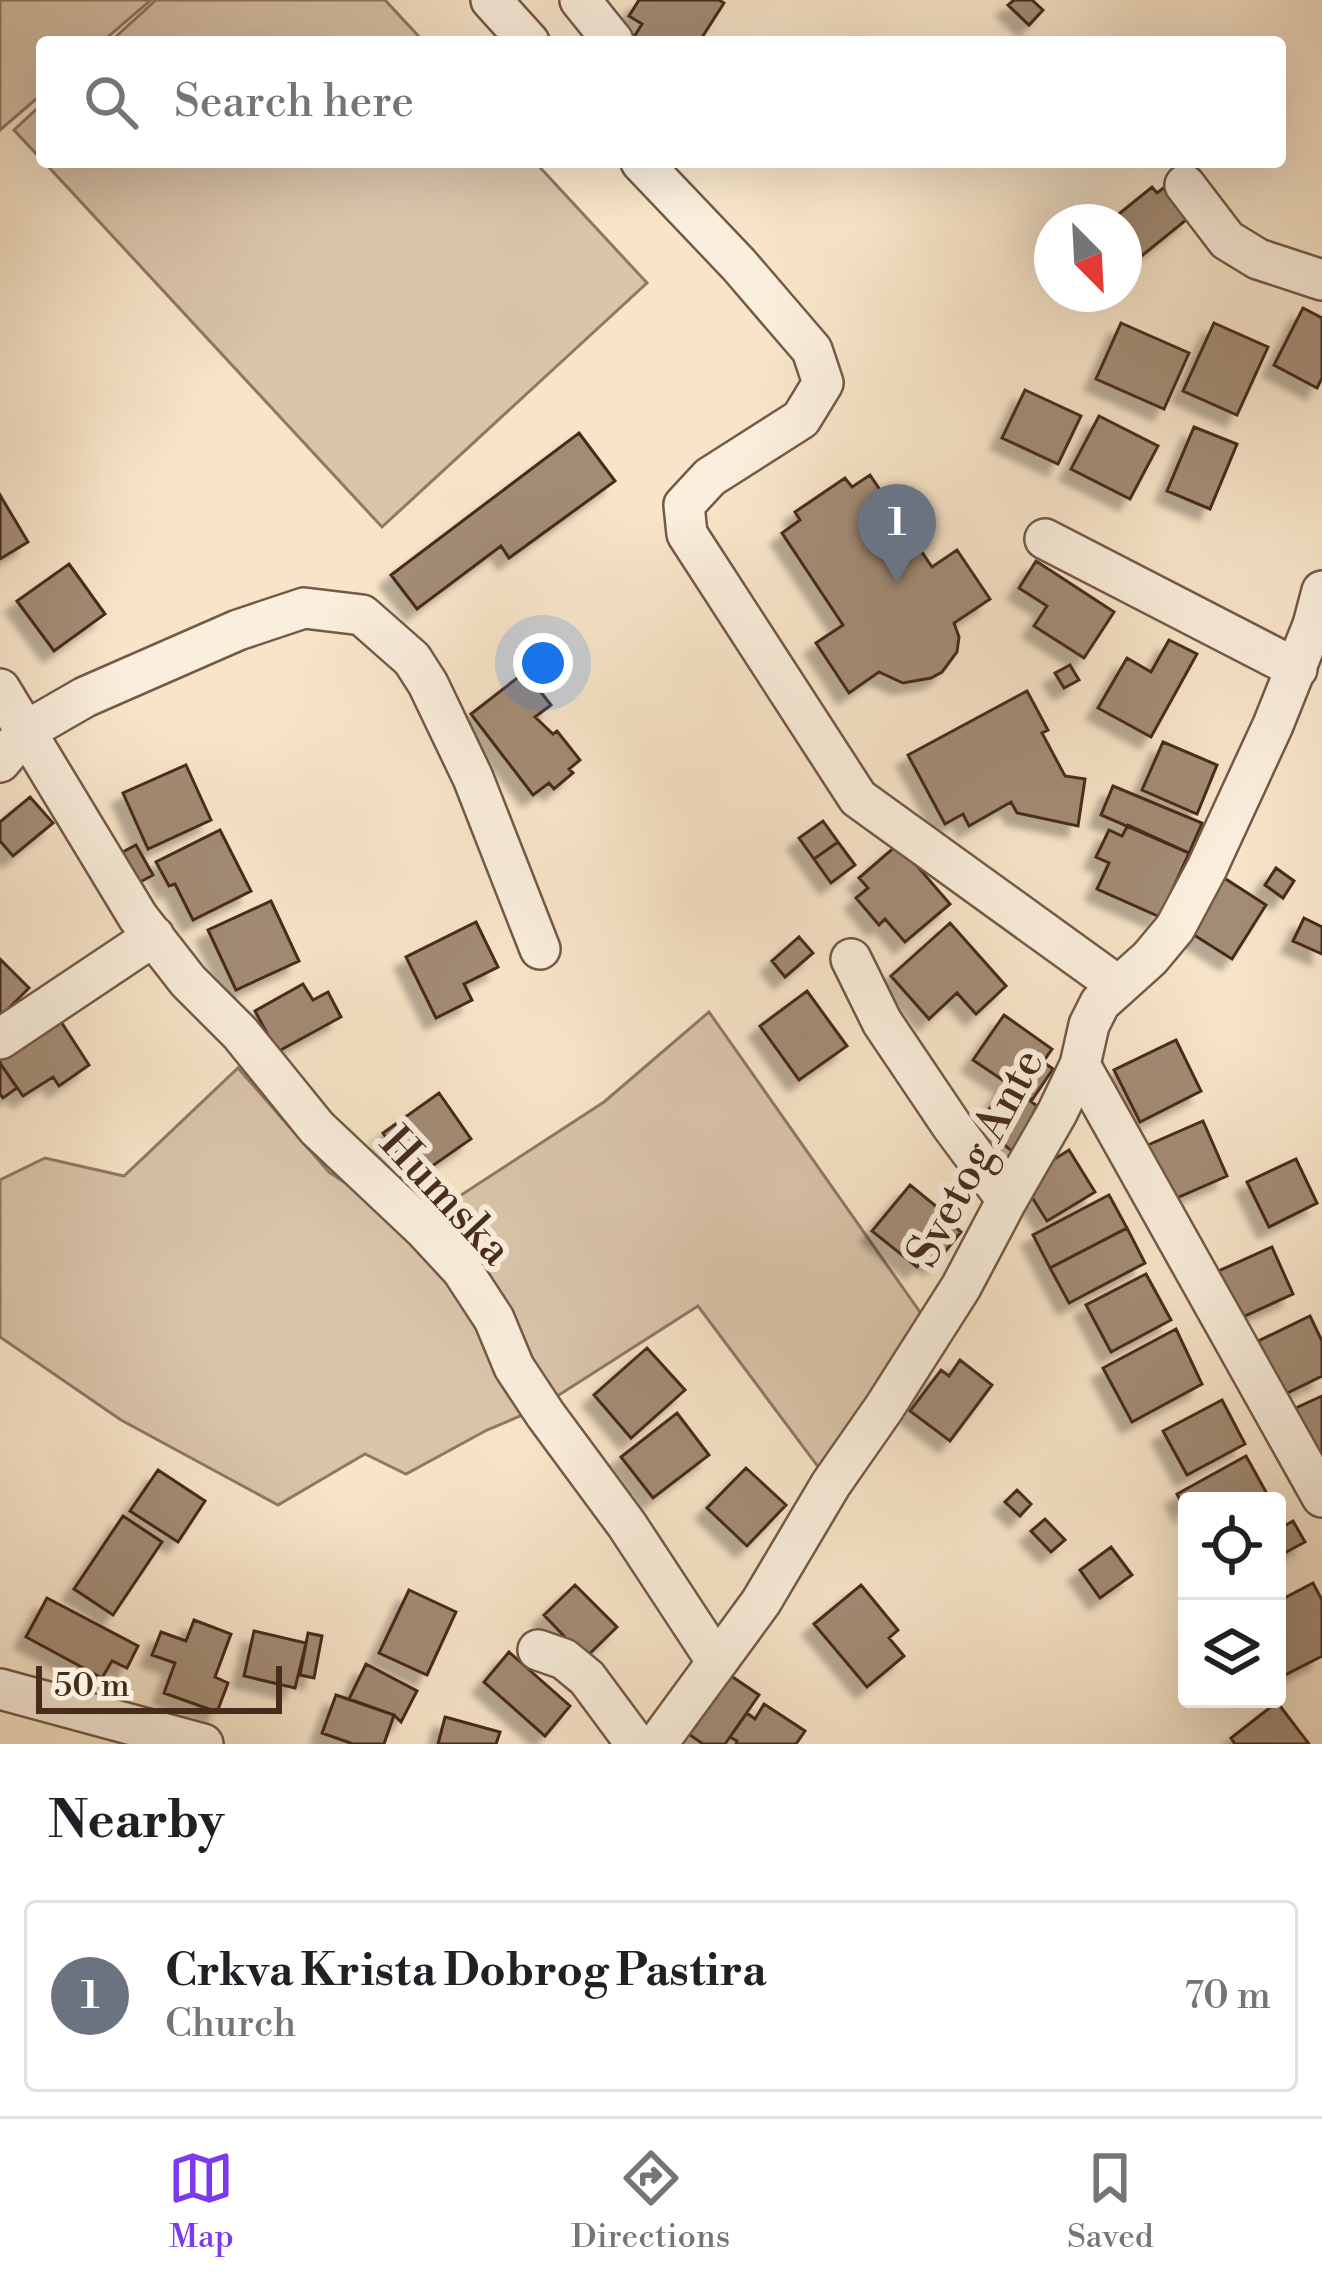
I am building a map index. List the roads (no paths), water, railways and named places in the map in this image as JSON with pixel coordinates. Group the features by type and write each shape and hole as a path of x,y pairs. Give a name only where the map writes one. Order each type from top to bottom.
{"street":[{"path":"491,0 524,36"},
{"path":"580,0 609,36"},
{"path":"647,168 812,350 823,383 801,418 710,477 684,505 687,534 859,798 1117,985"},
{"path":"1185,185 1227,241 1258,259 1322,280"},
{"path":"1045,539 1297,669"},
{"name":"Svetog Ante","path":"657,1744 761,1602 831,1484 961,1287 1057,1113 1080,1065 1089,1025 1100,1003 1175,928 1297,669 1322,591"},
{"path":"0,762 26,730 86,697 238,630 304,608 362,615 412,658 428,684 473,778 540,949"},
{"name":"Humska","path":"0,689 138,917 188,981 240,1033 317,1128 462,1270 494,1319 524,1383 718,1663"},
{"path":"0,1039 154,936"},
{"path":"851,959 882,1022 1006,1200"},
{"path":"1080,1065 1322,1497"},
{"path":"538,1650 564,1659 586,1678 636,1744"},
{"path":"0,1689 203,1744"}],"place":[{"name":"Crkva Krista Dobrog Pastira","path":"897,583"}]}
